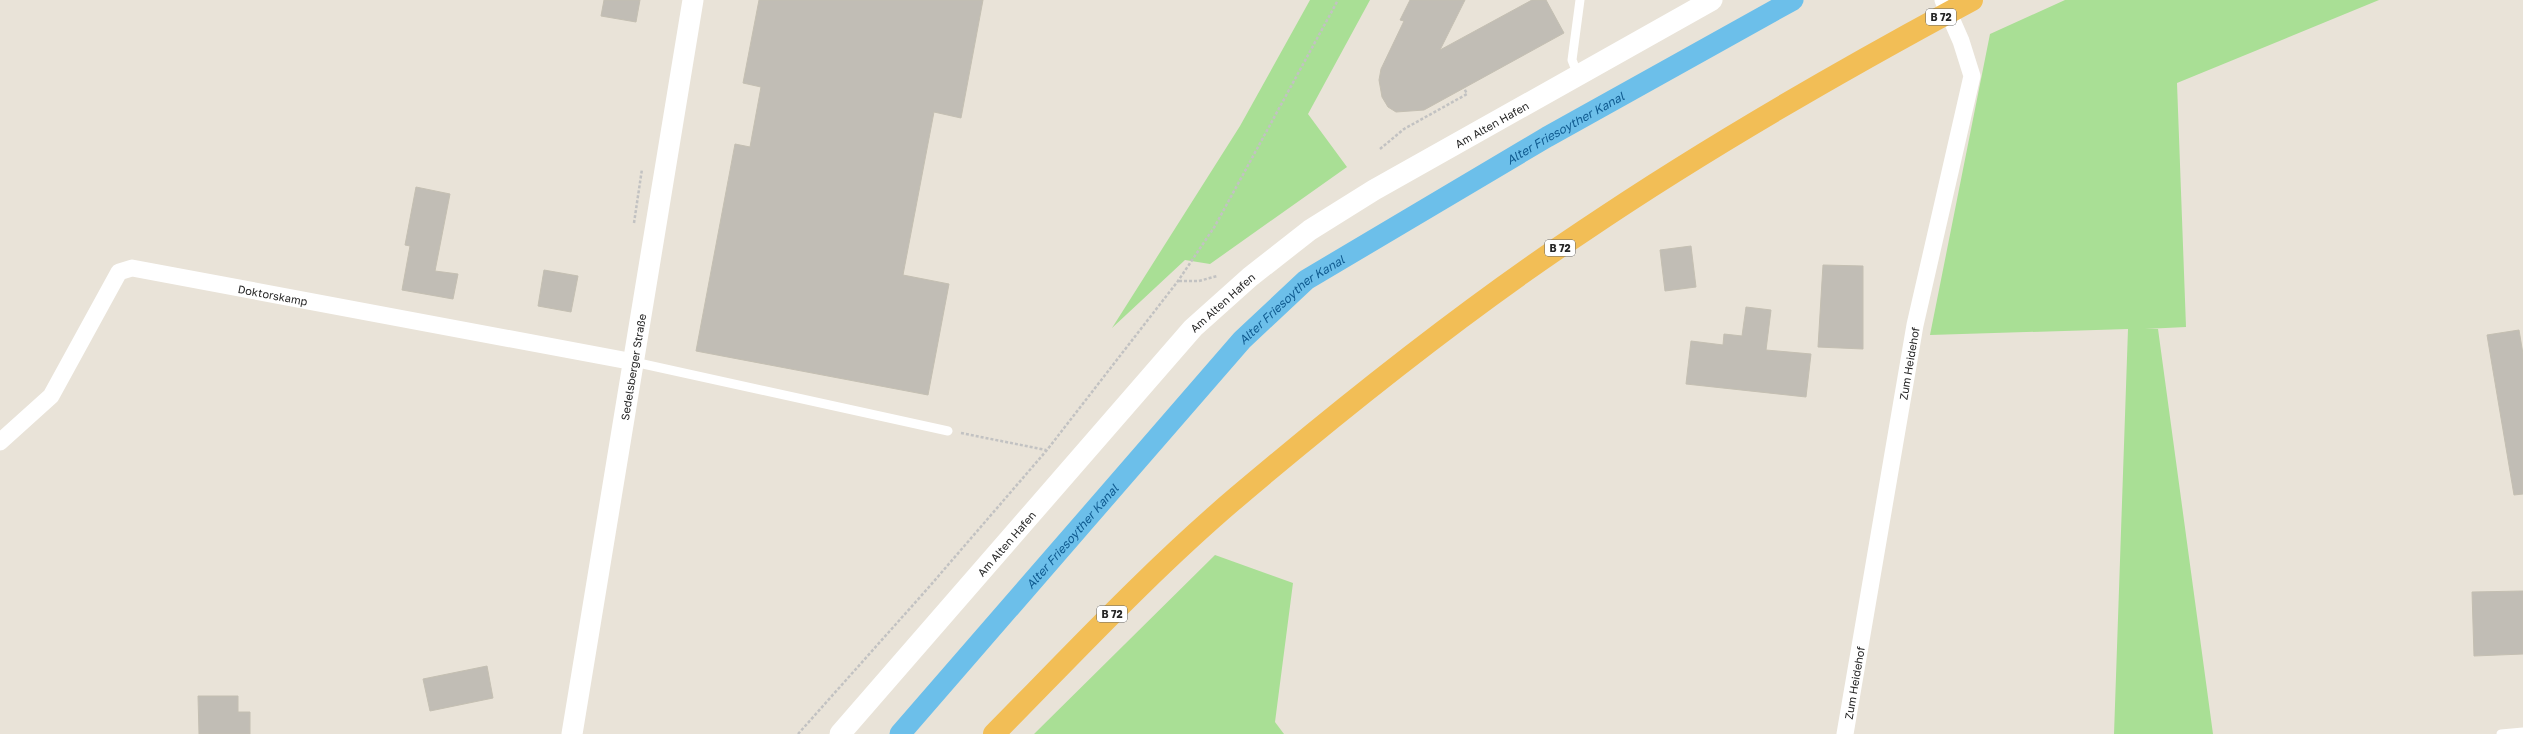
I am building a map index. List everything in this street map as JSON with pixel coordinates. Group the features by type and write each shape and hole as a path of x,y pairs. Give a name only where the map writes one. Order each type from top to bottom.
{"highway":[{"name":"B 72","path":"994,734 1141,585 1235,499 1408,358 1584,230 1754,124 1972,0"}],"street":[{"name":"Sedelsberger Straße","path":"572,734 693,0"},
{"name":"Am Alten Hafen","path":"840,734 1193,328 1250,276 1310,230 1374,190 1712,0"},
{"name":"Zum Heidehof","path":"1845,734 1915,325 1972,76 1961,41 1943,0"},
{"name":"Doktorskamp","path":"0,442 51,396 119,272 132,268 634,362"}],"lane":[{"path":"1578,75 1572,60 1580,0"},
{"path":"634,362 948,431"},
{"path":"2501,734 2523,732"}],"path":[{"path":"798,734 929,587 1046,450 1160,306 1215,226 1338,0"},
{"path":"1380,149 1404,129 1466,94 1464,88"},
{"path":"948,431 1046,450"}],"green space":[{"path":"1310,0 1370,0 1308,114 1347,167 1210,264 1185,260 1112,328 1240,126"},
{"path":"2065,0 2379,0 2177,83 2186,327 2145,329 2158,329 2213,734 2114,734 2128,329 1930,335 1990,34"},
{"path":"1215,555 1293,583 1275,722 1284,734 1034,734"}],"building":[{"path":"604,0 640,0 636,22 601,16"},
{"path":"759,0 983,0 961,118 934,112 903,275 949,284 928,395 696,351 735,144 750,147 761,87 743,83"},
{"path":"1410,0 1465,0 1440,50 1532,0 1546,0 1564,33 1424,110 1396,112 1388,107 1382,97 1379,80 1381,69 1404,21 1400,20"},
{"path":"416,187 450,194 435,271 458,274 453,299 402,290 410,246 405,245"},
{"path":"1691,246 1696,287 1665,291 1660,250"},
{"path":"1823,265 1863,266 1863,349 1818,347"},
{"path":"544,270 578,276 571,312 538,306"},
{"path":"1746,307 1771,310 1766,350 1811,354 1806,397 1686,384 1691,341 1723,345 1724,334 1742,336"},
{"path":"2519,330 2523,354 2523,494 2514,495 2487,335"},
{"path":"2523,591 2523,654 2474,656 2472,592"},
{"path":"487,666 493,698 430,711 423,679"},
{"path":"198,696 238,696 238,712 250,712 250,734 199,734"}],"waterway":[{"name":"Alter Friesoyther Kanal","path":"900,734 1242,340 1306,280 1547,137 1793,0"}]}
